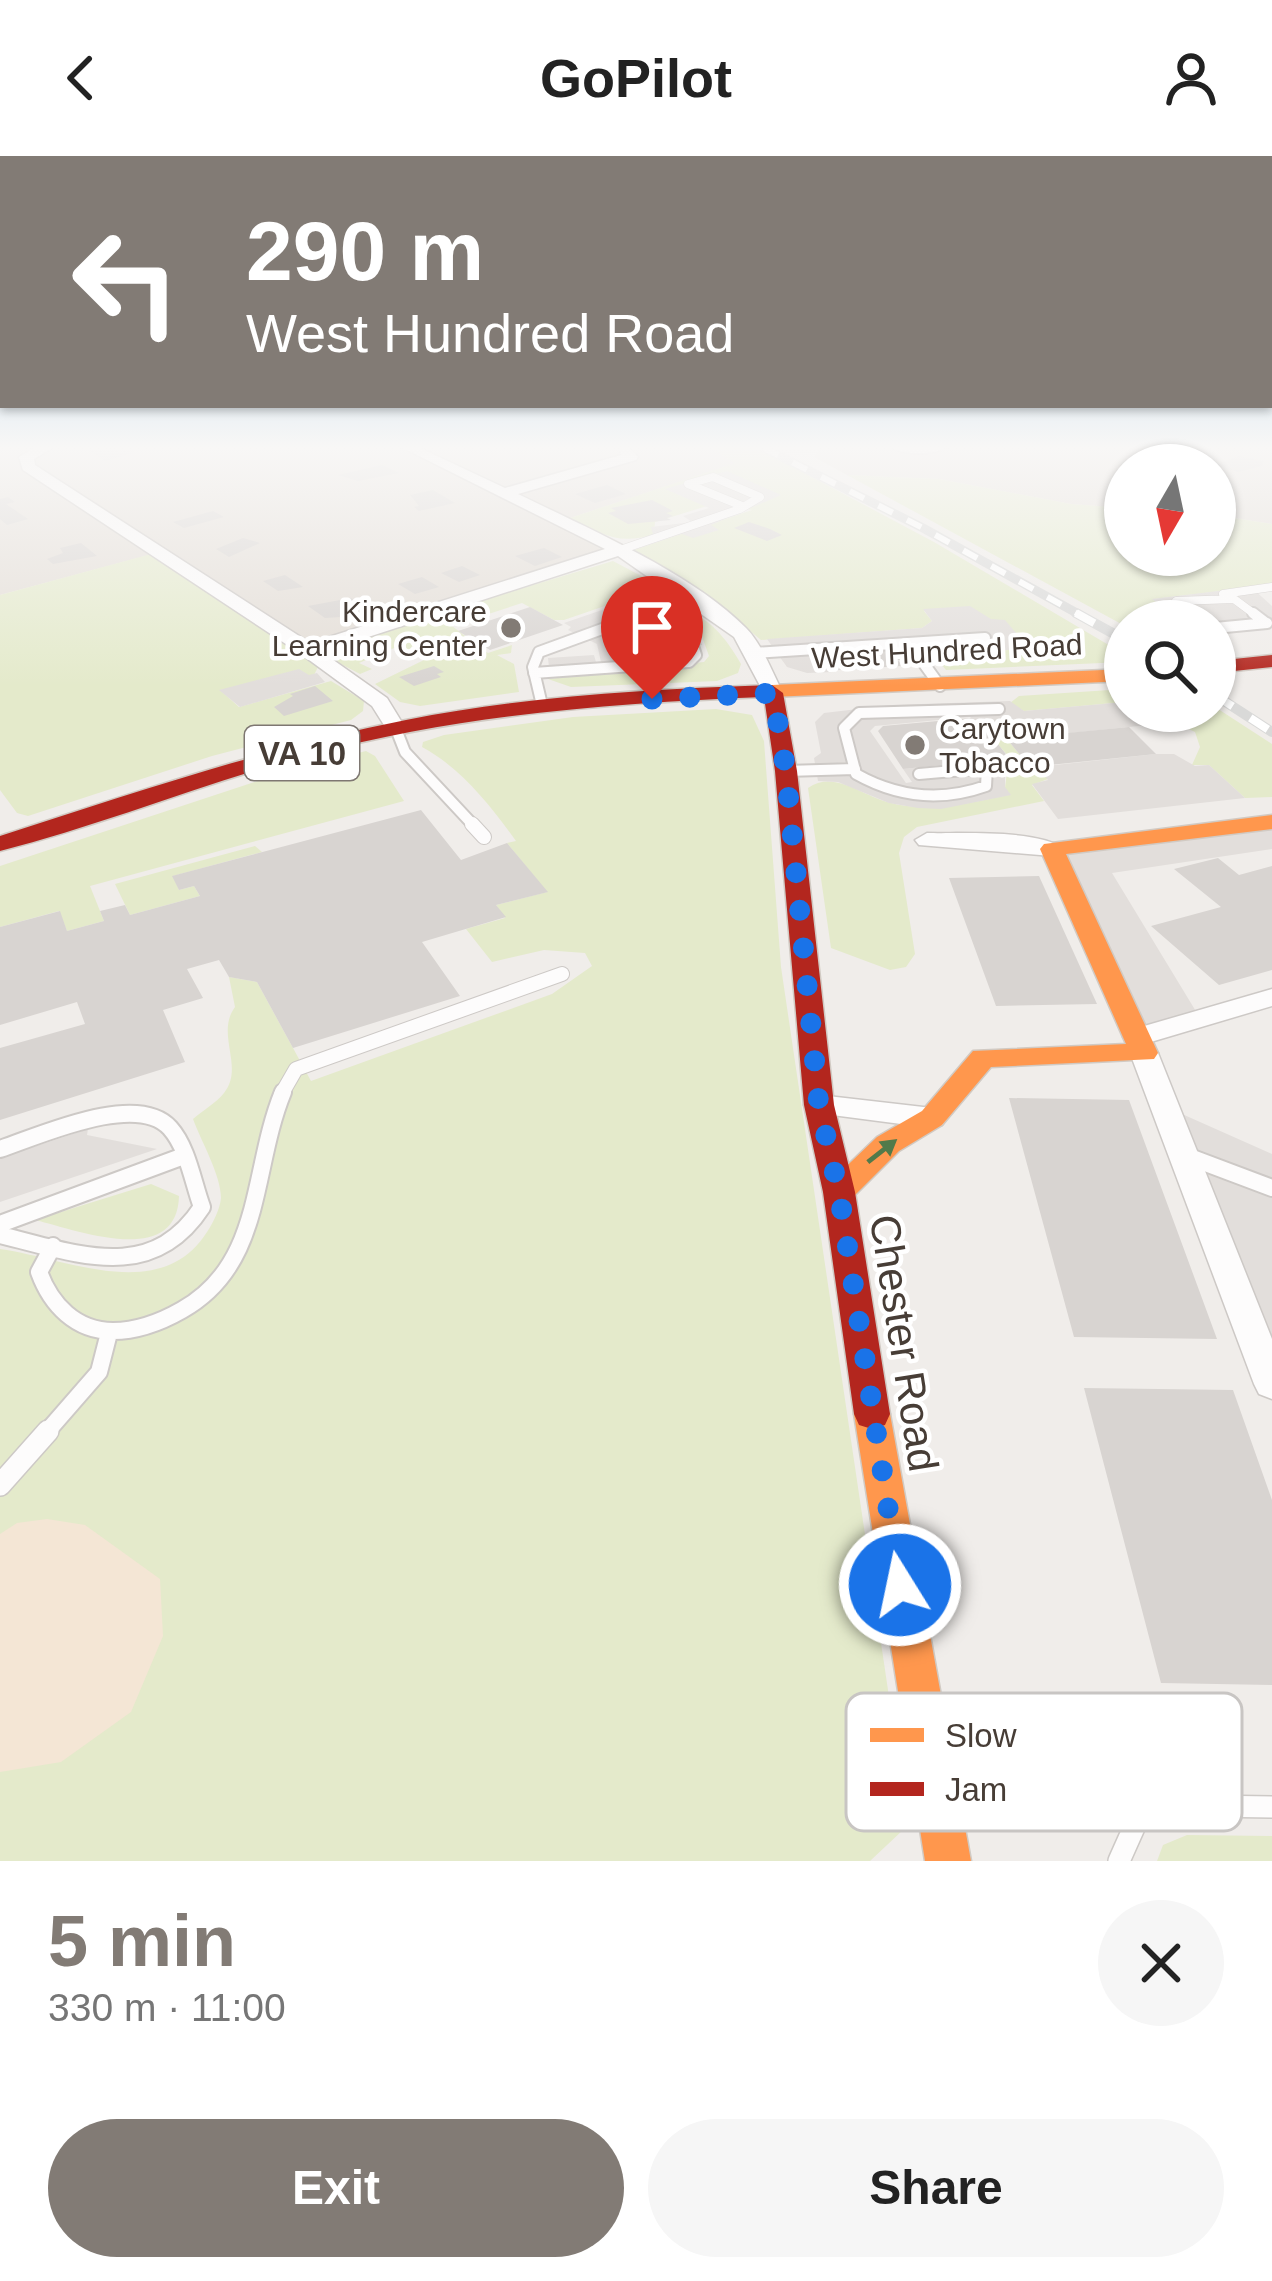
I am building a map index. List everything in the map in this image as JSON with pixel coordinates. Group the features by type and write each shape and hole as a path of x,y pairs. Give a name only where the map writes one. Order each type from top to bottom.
{"main road":[{"name":"West Hundred Road","path":"0,844 212,776 396,728 542,705 773,693 929,694 1104,677"},
{"name":"Chester Road","path":"773,693 786,771 819,1106 839,1192 919,1693"},
{"path":"839,1192 888,1144 932,1118 983,1058 1140,1045 1052,849 1272,822"},
{"name":"Chester Road","path":"943,1831 948,1861"}],"street":[{"path":"121,528 380,702 396,728"},
{"path":"575,528 620,550 742,634 773,693"},
{"path":"308,650 620,550"},
{"path":"927,840 995,841 1052,849"},
{"path":"1272,997 1140,1045 1272,1384"},
{"path":"819,1106 932,1118"}],"lane":[{"path":"620,550 682,528"},
{"path":"1185,600 1272,587"},
{"path":"542,705 534,660 549,646 692,596"},
{"path":"1213,597 1234,598 1269,623"},
{"path":"534,673 689,662 696,655 691,640 679,625 651,610"},
{"path":"1236,626 1269,623"},
{"path":"753,653 985,638"},
{"path":"910,643 929,694"},
{"path":"855,769 844,728 860,713 929,694 999,709"},
{"path":"396,728 405,752 484,837"},
{"path":"786,771 855,769 882,787 932,796 986,786 987,768 920,774"},
{"path":"52,1246 39,1272 45,1294 82,1327 109,1333 164,1322 214,1290 237,1259 278,1093 296,1069 562,974"},
{"path":"0,1149 116,1113 137,1113 169,1126 202,1207 193,1226 175,1244 147,1257 108,1258 0,1234"},
{"path":"1183,1155 1272,1188"},
{"path":"0,1224 181,1157"},
{"path":"0,1485 99,1372 109,1333"},
{"path":"1242,1806 1272,1807"},
{"path":"1119,1861 1132,1831"}],"shaded area":[{"path":"0,528 574,528 618,550 309,649 160,552 0,595"},
{"path":"651,528 719,530 693,538 682,534 656,541 646,537 653,534"},
{"path":"1251,587 1272,606 1272,627 1236,630 1236,600 1152,599"},
{"path":"634,599 645,604 658,601 675,609 615,631 634,636 640,656 550,676 548,658 594,655 601,662 597,644 568,630 571,627 564,623"},
{"path":"970,606 991,619 1005,620 1029,648 908,659 899,647 823,653 833,672 807,673 787,667 767,639 922,628 932,621 923,609"},
{"path":"299,669 309,675 317,673 325,682 240,707 219,690"},
{"path":"1010,701 1024,711 1104,704 1104,730 995,741 970,717 875,726 870,731 906,783 912,782 903,769 1005,759 1005,787 1011,795 941,809 889,803 838,782 818,781 814,758 821,753 815,722 824,713 892,705"},
{"path":"1174,754 1195,766 1209,765 1245,798 1058,819 1032,784 1048,780 1037,767"},
{"path":"1272,825 1272,849 1112,873 1200,1018 1137,1037 1052,849"},
{"path":"1164,1106 1272,1154 1272,1385"},
{"path":"88,1129 87,1135 157,1149 0,1202 0,1158"}],"green space":[{"path":"590,528 655,528 654,534 620,538"},
{"path":"700,528 907,528 1104,642 1104,663 946,670 935,657 1028,648 998,621 924,611 932,621 922,628 761,640 714,601 634,550"},
{"path":"944,528 1104,528 1104,576 1236,576 1236,528 1272,528 1272,585 1104,600 1104,615"},
{"path":"151,554 318,667 314,675 220,690 239,707 331,681 364,701 363,711 351,720 212,756 28,816 17,813 0,790 0,595"},
{"path":"613,561 667,591 658,601 643,604 631,597 564,620 554,620 522,603 452,626 488,653 512,645 511,653 497,655 514,664 519,692 420,706 400,702 375,684 424,660 399,646 359,663 372,669 360,674 335,661 324,648"},
{"path":"679,608 699,616 723,637 741,664 738,673 717,681 571,687 548,679 704,662 709,656 700,631 673,614"},
{"path":"1104,690 1104,704 1024,711 1010,703 1019,696"},
{"path":"716,709 752,715 764,741 781,967 888,1693 846,1693 846,1831 902,1831 870,1861 0,1861 0,1249 82,1267 139,1272 165,1267 188,1254 207,1232 219,1207 220,1189 193,1119 221,1097 230,1083 228,1028 235,1007 229,977 257,982 311,1081 552,994 592,966 585,953 544,950 492,962 466,929 505,918 496,905 547,892 507,843 516,841 485,801 462,776 422,747 423,742 444,735 573,717"},
{"path":"1236,721 1272,744 1272,797 1245,798 1209,765 1192,765 1200,747 1195,732 1236,732"},
{"path":"1007,739 1030,767 1037,767 1048,779 1032,785 1044,801 917,827 904,837 899,853 915,954 906,967 890,970 831,948 808,788 838,783 887,802 918,807 1009,795 1005,788 1009,757 995,741"},
{"path":"366,751 375,756 404,801 90,886 104,921 67,931 59,911 0,927 0,866 291,770"},
{"path":"255,846 262,852 173,876 179,890 194,886 200,896 130,915 115,884"},
{"path":"151,1184 179,1196 174,1218 162,1232 144,1238 98,1236 35,1220"},
{"path":"1187,1835 1272,1836 1272,1861 1157,1861 1163,1845"}],"sand":[{"path":"47,1519 85,1525 160,1579 163,1636 131,1712 61,1762 0,1772 0,1534 17,1523"}],"building":[{"path":"734,528 766,528 782,535 767,541"},
{"path":"243,538 260,543 229,557 216,549"},
{"path":"81,543 97,556 53,564 47,559 63,553 60,548"},
{"path":"544,548 562,557 535,566 515,556"},
{"path":"462,566 480,575 459,582 441,573"},
{"path":"285,575 303,587 278,591 263,581"},
{"path":"422,577 439,587 415,594 398,584"},
{"path":"351,598 363,606 355,608 360,612 341,617 325,618 308,606"},
{"name":"Kindercare Learning Center","path":"530,607 563,625 490,650 458,631"},
{"path":"641,635 698,635 702,645 680,647 683,655 648,657"},
{"path":"901,650 908,659 898,660 902,666 837,670 827,654"},
{"path":"434,666 444,672 437,674 441,677 414,686 399,677"},
{"path":"315,686 333,701 284,716 274,707 293,696 290,694"},
{"path":"971,718 982,724 1009,758 903,769 878,731 883,726"},
{"path":"1104,729 1134,732 1156,754 1030,767 1007,739"},
{"path":"421,810 461,860 507,843 548,892 496,905 506,917 422,942 460,996 293,1048 257,982 229,977 219,960 187,969 203,998 163,1010 185,1062 0,1120 0,1048 85,1024 77,1002 0,1025 0,927 60,911 67,931 104,921 100,911 125,905 130,915 200,896 194,886 179,890 172,876"},
{"path":"1218,858 1239,875 1272,866 1272,970 1219,985 1151,926 1221,907 1174,869"},
{"path":"1039,876 1097,1004 996,1006 949,878"},
{"path":"1009,1098 1129,1100 1217,1339 1074,1337"},
{"path":"1084,1388 1233,1390 1272,1500 1272,1685 1161,1683"}],"railway":[{"path":"922,528 1082,616"},
{"path":"1076,613 1104,628"},
{"path":"1236,709 1272,732"}],"traffic: slow":[{"path":"772,691 1104,676"},
{"path":"839,1192 888,1144 932,1118 983,1058 1144,1053 1052,849 1272,822"},
{"path":"872,1414 919,1693"},
{"path":"943,1831 948,1861"}],"traffic: jam":[{"path":"1236,665 1272,661"},
{"path":"0,844 252,764 406,726 588,701 772,691"},
{"path":"773,693 786,771 819,1105 839,1192 872,1414"}],"place":[{"name":"Kindercare Learning Center","path":"511,628"},
{"name":"Carytown Tobacco","path":"915,745"}],"route":[{"path":"652,699 773,693 786,771 819,1106 839,1192 900,1585"}]}
